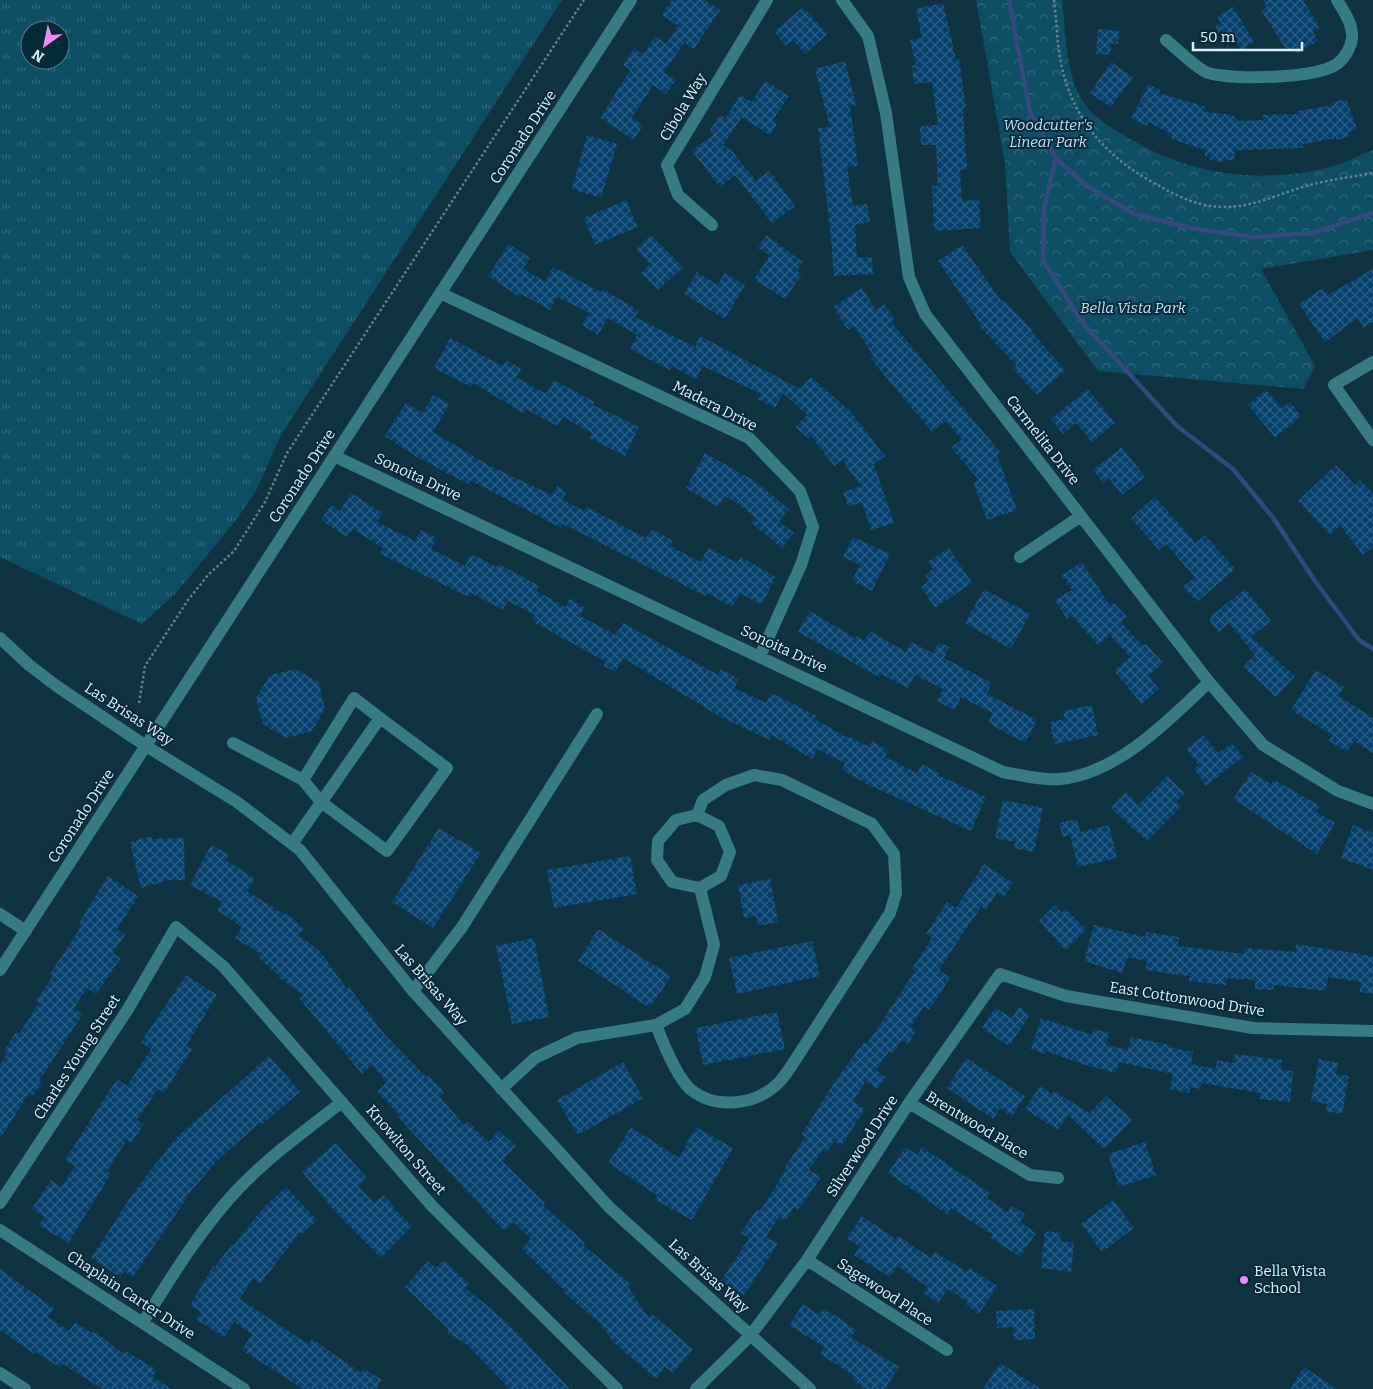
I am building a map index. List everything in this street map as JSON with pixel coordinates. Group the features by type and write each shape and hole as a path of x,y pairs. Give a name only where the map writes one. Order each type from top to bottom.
{"street":[{"name":"Coronado Drive","path":"0,970 631,0"},
{"name":"Cibola Way","path":"712,225 678,195 667,165 768,0"},
{"name":"Carmelita Drive","path":"842,0 868,36 886,113 909,277 925,314 1209,682 1263,744 1338,792 1373,804"},
{"path":"1166,40 1206,72 1239,78 1284,76 1336,64 1346,54 1352,40 1351,25 1337,0"},
{"name":"Madera Drive","path":"440,293 749,438 800,491 813,528 801,565 760,656"},
{"path":"1373,362 1334,385 1373,440"},
{"name":"Sonoita Drive","path":"334,456 1003,772 1060,779 1105,767 1168,721 1209,682"},
{"path":"1020,557 1081,516"},
{"name":"Las Brisas Way","path":"0,638 29,665 58,687 146,746 237,802 300,850 413,991 609,1207 810,1389"},
{"path":"232,743 303,780 321,802 387,851 447,768 354,698 303,780"},
{"path":"413,991 462,927 597,714"},
{"path":"292,844 380,718"},
{"path":"656,1025 670,1058 690,1089 720,1103 750,1101 775,1086 792,1065 890,912 896,892 894,854 872,824 782,780 754,775 726,785 703,800 697,816"},
{"path":"697,816 720,826 730,852 722,876 700,888 672,882 657,860 658,841 676,820 697,816"},
{"path":"501,1089 535,1058 577,1038 656,1025 686,1009 705,976 714,945 700,888"},
{"path":"0,914 26,931"},
{"name":"Knowlton Street","path":"176,927 223,966 432,1206 617,1389"},
{"name":"Charles Young Street","path":"0,1203 128,1009 176,927"},
{"name":"East Cottonwood Drive","path":"1000,974 1066,996 1253,1028 1373,1031"},
{"name":"Silverwood Drive","path":"696,1389 750,1336 807,1260 909,1103 1000,974"},
{"path":"143,1322 206,1228 239,1188 282,1149 342,1102"},
{"name":"Brentwood Place","path":"909,1103 1030,1175 1058,1178"},
{"name":"Chaplain Carter Drive","path":"0,1230 244,1389"},
{"name":"Sagewood Place","path":"807,1260 947,1350"},
{"path":"0,1373 25,1389"}],"path":[{"path":"139,703 145,666 188,600 208,575 234,551 265,502 287,453 584,0"},
{"path":"1054,0 1063,75 1078,111 1104,148 1130,170 1188,202 1225,207 1263,201 1306,186 1373,173"}],"green space":[{"path":"0,0 562,0 281,435 257,489 237,519 176,593 142,624 0,557"},
{"path":"976,0 1062,0 1070,67 1078,92 1084,103 1100,120 1132,140 1178,161 1226,173 1276,175 1302,173 1327,168 1373,150 1373,250 1261,269 1315,366 1303,389 1098,371 1010,252 1005,163"}],"building":[{"path":"672,0 705,0 720,10 694,49 684,43 664,72 676,80 666,94 653,85 632,118 643,125 634,140 600,118 630,70 623,65 634,48 643,54 655,36 666,44 678,26 662,15"},
{"path":"1263,0 1303,0 1320,28 1313,32 1318,41 1297,53 1294,48 1287,51 1261,10 1267,7"},
{"path":"943,3 956,59 959,59 966,108 963,109 967,170 960,170 962,201 979,200 981,228 934,231 932,186 938,186 936,145 921,145 920,126 938,125 932,82 914,84 912,65 916,65 910,40 922,38 916,9"},
{"path":"803,7 827,34 805,54 793,40 786,46 774,32"},
{"path":"1233,7 1254,42 1241,50 1237,42 1227,47 1215,26 1221,23 1217,17"},
{"path":"1098,29 1119,31 1118,44 1111,43 1110,55 1096,54"},
{"path":"845,61 856,105 850,106 858,166 847,167 853,206 867,204 870,222 855,225 857,258 872,257 873,274 834,276 818,128 830,127 815,69"},
{"path":"1111,62 1133,77 1111,107 1090,93"},
{"path":"765,81 789,96 772,121 777,124 770,135 742,117 723,145 732,151 756,181 769,171 795,206 772,223 735,175 720,187 692,151 714,134 710,130 720,115 725,119 740,95 752,102"},
{"path":"1149,84 1160,90 1159,93 1206,107 1205,112 1233,115 1238,121 1263,120 1263,115 1298,114 1298,111 1334,105 1333,102 1346,99 1357,129 1348,132 1349,136 1337,140 1336,138 1303,144 1303,148 1235,150 1234,160 1223,159 1223,162 1210,160 1211,157 1205,156 1205,150 1171,139 1172,135 1149,122 1147,126 1131,118"},
{"path":"587,135 617,144 601,198 572,189"},
{"path":"626,200 638,227 595,245 584,218"},
{"path":"651,235 683,267 658,290 641,273 650,264 636,249"},
{"path":"766,235 803,262 797,271 802,274 785,299 754,279 770,255 758,248"},
{"path":"509,244 530,258 523,268 545,282 553,267 601,292 603,289 639,311 635,317 695,347 700,336 800,389 811,377 851,412 885,456 874,464 894,523 871,530 862,502 848,507 843,492 861,486 842,460 834,466 811,436 809,439 795,427 807,415 783,393 775,408 758,399 761,394 703,366 696,379 672,366 670,370 630,349 637,335 608,318 598,335 582,325 589,313 557,297 550,310 521,294 519,297 488,276"},
{"path":"962,245 1002,302 1004,300 1032,330 1065,370 1037,395 1013,368 1016,365 978,325 980,323 938,261"},
{"path":"1373,269 1373,322 1363,328 1358,318 1325,342 1299,304 1323,288 1328,295"},
{"path":"697,272 717,285 725,273 745,285 725,319 684,294"},
{"path":"862,288 876,310 884,304 895,320 891,322 1000,452 997,455 1017,510 987,520 973,482 979,480 951,448 962,439 946,421 932,432 871,359 874,357 854,326 848,330 833,307"},
{"path":"450,338 502,366 506,360 521,369 516,377 546,394 554,380 595,402 593,405 639,427 625,456 589,438 592,433 563,417 557,426 526,409 523,413 473,383 471,387 434,368"},
{"path":"1088,389 1115,423 1092,442 1076,423 1063,434 1051,419"},
{"path":"1266,390 1282,408 1290,402 1301,416 1275,438 1248,405"},
{"path":"433,395 449,404 433,432 490,466 552,495 557,486 567,492 562,499 584,511 586,507 646,538 652,529 673,541 670,546 701,562 708,548 737,563 741,557 776,577 761,605 740,593 732,607 707,593 705,596 563,524 561,528 470,480 468,484 417,457 385,436 406,403 423,413"},
{"path":"1122,447 1145,477 1122,495 1109,478 1103,483 1093,470"},
{"path":"705,453 753,480 789,509 779,521 794,533 782,548 752,523 756,518 740,505 725,496 718,507 686,488"},
{"path":"1336,465 1355,485 1360,480 1373,494 1373,547 1363,555 1340,525 1330,535 1298,501"},
{"path":"351,493 383,513 377,522 415,541 421,530 437,538 431,549 465,566 471,554 497,567 499,564 539,586 537,591 565,607 570,599 585,608 580,616 616,635 623,623 718,675 721,669 739,679 734,688 766,703 771,693 817,716 815,719 848,738 849,736 869,747 872,741 888,750 885,757 917,773 922,764 939,773 938,775 986,797 971,831 869,785 842,770 845,763 818,749 812,759 772,735 769,740 719,716 623,658 616,672 604,666 606,662 532,621 535,615 508,601 503,610 471,593 469,597 380,554 383,548 353,529 347,537 321,520 331,505 340,511"},
{"path":"1155,497 1196,543 1205,535 1235,569 1197,602 1183,587 1195,577 1166,544 1159,550 1131,518"},
{"path":"853,537 890,554 872,591 852,581 860,565 843,557"},
{"path":"949,548 972,583 935,608 921,587 929,581 925,575 933,569 928,562"},
{"path":"1082,562 1110,606 1114,603 1127,617 1121,622 1143,646 1146,644 1163,663 1148,676 1159,689 1142,704 1114,671 1130,657 1110,635 1098,645 1072,616 1067,619 1055,600 1072,590 1062,575"},
{"path":"984,589 1030,614 1011,649 965,623"},
{"path":"1245,589 1271,621 1251,637 1295,676 1276,697 1243,667 1255,655 1229,623 1219,632 1210,622 1210,617"},
{"path":"810,611 855,638 856,636 864,641 870,631 906,652 911,642 933,653 939,642 949,647 944,658 992,683 987,694 1037,720 1025,743 988,723 993,713 961,697 955,710 937,701 943,689 915,675 908,688 881,674 879,677 798,632"},
{"path":"296,669 319,683 325,709 312,731 286,738 263,724 256,698 270,675"},
{"path":"1316,670 1344,687 1339,696 1373,718 1373,753 1354,741 1347,752 1329,741 1332,735 1291,710"},
{"path":"1092,705 1098,735 1054,744 1050,722 1065,719 1063,711"},
{"path":"1204,735 1218,753 1232,743 1243,757 1206,786 1194,769 1199,765 1186,749"},
{"path":"1251,772 1271,784 1275,780 1320,806 1316,812 1335,823 1317,854 1233,799"},
{"path":"1167,776 1185,794 1176,802 1181,807 1147,841 1111,808 1126,792 1138,805"},
{"path":"1003,800 1043,808 1034,852 1014,848 1015,842 995,838"},
{"path":"1077,819 1080,832 1109,825 1117,858 1078,867 1070,835 1063,837 1059,823"},
{"path":"1353,825 1373,833 1373,870 1341,858"},
{"path":"439,828 481,853 433,928 392,902"},
{"path":"151,836 152,839 184,838 185,880 170,880 141,888 130,842"},
{"path":"211,845 229,854 226,860 255,879 247,891 285,915 287,913 304,929 298,935 319,950 347,989 349,987 385,1035 426,1077 428,1075 444,1092 440,1097 464,1125 468,1122 489,1142 499,1131 516,1146 502,1161 545,1203 543,1205 585,1243 583,1245 631,1284 628,1287 649,1318 652,1314 693,1349 673,1373 665,1367 656,1379 613,1342 600,1323 563,1292 564,1290 522,1249 531,1239 513,1222 504,1231 397,1116 399,1114 377,1092 387,1082 372,1065 362,1074 299,998 303,995 277,976 258,957 261,954 235,938 242,927 217,910 222,902 190,885"},
{"path":"630,856 637,894 554,908 547,870"},
{"path":"984,864 1013,883 1004,897 997,892 986,910 981,907 952,950 939,970 950,978 929,1010 924,1006 910,1027 916,1031 908,1044 902,1040 893,1053 889,1051 876,1070 886,1077 877,1089 866,1081 853,1101 865,1109 841,1146 834,1141 827,1152 823,1149 809,1170 821,1177 798,1210 794,1207 785,1221 779,1217 766,1237 778,1244 744,1295 721,1281 749,1238 741,1233 757,1209 760,1211 786,1170 784,1169 805,1137 801,1135 834,1083 864,1042 867,1044 915,971 912,969 932,938 926,934 947,902 956,908"},
{"path":"108,876 138,896 117,929 125,935 113,953 121,958 96,994 87,988 74,1008 83,1014 39,1081 42,1083 33,1096 29,1093 0,1139 0,1065 7,1053 4,1051 16,1032 19,1034 39,1003 36,1001 53,976 50,974 82,925 79,923"},
{"path":"770,879 778,922 758,926 756,916 744,918 738,885"},
{"path":"1055,905 1062,913 1066,909 1086,930 1065,950 1039,921"},
{"path":"1094,925 1145,937 1146,932 1179,937 1178,946 1244,954 1244,948 1296,952 1296,944 1373,956 1373,994 1360,992 1361,982 1328,977 1326,991 1274,985 1274,990 1255,989 1255,980 1227,978 1226,985 1189,981 1189,976 1145,970 1147,961 1128,957 1122,973 1084,961"},
{"path":"598,929 671,976 650,1008 578,961"},
{"path":"534,938 549,1017 512,1024 496,946"},
{"path":"812,941 820,976 737,994 729,958"},
{"path":"186,975 217,995 186,1046 192,1049 164,1093 158,1089 137,1120 144,1124 131,1143 127,1140 107,1171 111,1174 68,1243 39,1225 44,1217 32,1209 51,1180 61,1187 75,1166 65,1160 117,1079 127,1086 151,1049 141,1042"},
{"path":"1019,1007 1030,1015 1009,1046 982,1028 995,1008 1012,1018"},
{"path":"777,1012 785,1049 703,1065 696,1028"},
{"path":"1041,1018 1092,1035 1094,1029 1109,1033 1106,1045 1128,1050 1131,1037 1169,1045 1169,1047 1193,1052 1191,1064 1216,1069 1217,1060 1234,1063 1235,1054 1282,1060 1281,1070 1293,1071 1290,1102 1260,1099 1260,1093 1202,1083 1201,1089 1190,1087 1189,1093 1170,1089 1173,1074 1119,1062 1116,1073 1085,1065 1046,1051 1045,1054 1031,1049"},
{"path":"269,1056 300,1092 262,1124 260,1122 216,1162 186,1197 133,1277 124,1271 120,1277 91,1258 136,1189 177,1137"},
{"path":"966,1058 1025,1096 1012,1116 1000,1108 993,1119 947,1088"},
{"path":"1319,1059 1338,1063 1336,1074 1349,1076 1342,1114 1325,1111 1327,1104 1311,1101"},
{"path":"623,1062 643,1098 578,1135 557,1100"},
{"path":"1040,1086 1052,1094 1054,1091 1089,1113 1106,1096 1132,1120 1104,1149 1068,1115 1058,1130 1025,1109"},
{"path":"631,1127 679,1158 696,1127 733,1148 692,1220 655,1200 658,1196 608,1163"},
{"path":"1145,1142 1156,1175 1119,1187 1108,1154"},
{"path":"336,1143 367,1178 358,1186 374,1203 384,1195 412,1226 381,1258 333,1209 302,1172"},
{"path":"905,1147 917,1155 922,1147 990,1193 987,1198 1008,1212 1012,1206 1025,1214 1020,1222 1036,1233 1020,1257 991,1238 993,1235 951,1208 947,1214 888,1173"},
{"path":"286,1187 317,1220 302,1234 300,1232 260,1284 253,1278 240,1299 308,1344 312,1339 361,1373 363,1368 382,1380 376,1389 303,1389 242,1350 252,1334 234,1322 224,1337 196,1319 201,1312 190,1305 214,1265 215,1267 231,1245 233,1246 264,1207"},
{"path":"1113,1200 1134,1228 1102,1252 1081,1224"},
{"path":"862,1216 896,1239 898,1236 931,1258 935,1252 967,1272 970,1268 997,1286 979,1314 966,1305 968,1302 948,1289 938,1303 923,1293 928,1287 897,1266 890,1277 854,1255 860,1247 847,1238"},
{"path":"1045,1231 1061,1233 1060,1241 1074,1243 1071,1272 1041,1268"},
{"path":"444,1260 469,1284 465,1288 493,1310 515,1331 570,1389 510,1389 467,1345 447,1332 449,1330 405,1287 428,1261 436,1268"},
{"path":"0,1269 54,1308 48,1317 69,1331 75,1322 92,1333 94,1331 124,1354 126,1351 157,1370 153,1377 171,1389 102,1389 63,1364 60,1368 36,1352 34,1354 0,1330"},
{"path":"803,1304 819,1315 823,1308 836,1316 856,1330 851,1337 899,1367 885,1389 866,1389 852,1380 854,1376 820,1354 824,1347 789,1325"},
{"path":"1034,1309 1035,1339 1014,1340 1013,1327 997,1328 996,1311"},
{"path":"1000,1363 1041,1389 983,1389"},
{"path":"1304,1367 1337,1389 1290,1389"}],"waterway":[{"path":"1009,0 1030,112 1056,158 1087,186 1134,214 1190,228 1252,237 1312,233 1373,213"},
{"path":"1056,158 1044,208 1043,260 1082,322 1177,426 1233,469 1274,519 1315,581 1359,640 1373,649"}],"place":[{"name":"Bella Vista School","path":"1244,1280"}],"park label":[{"name":"Woodcutter's Linear Park","path":"1048,134"},
{"name":"Bella Vista Park","path":"1133,308"}]}
